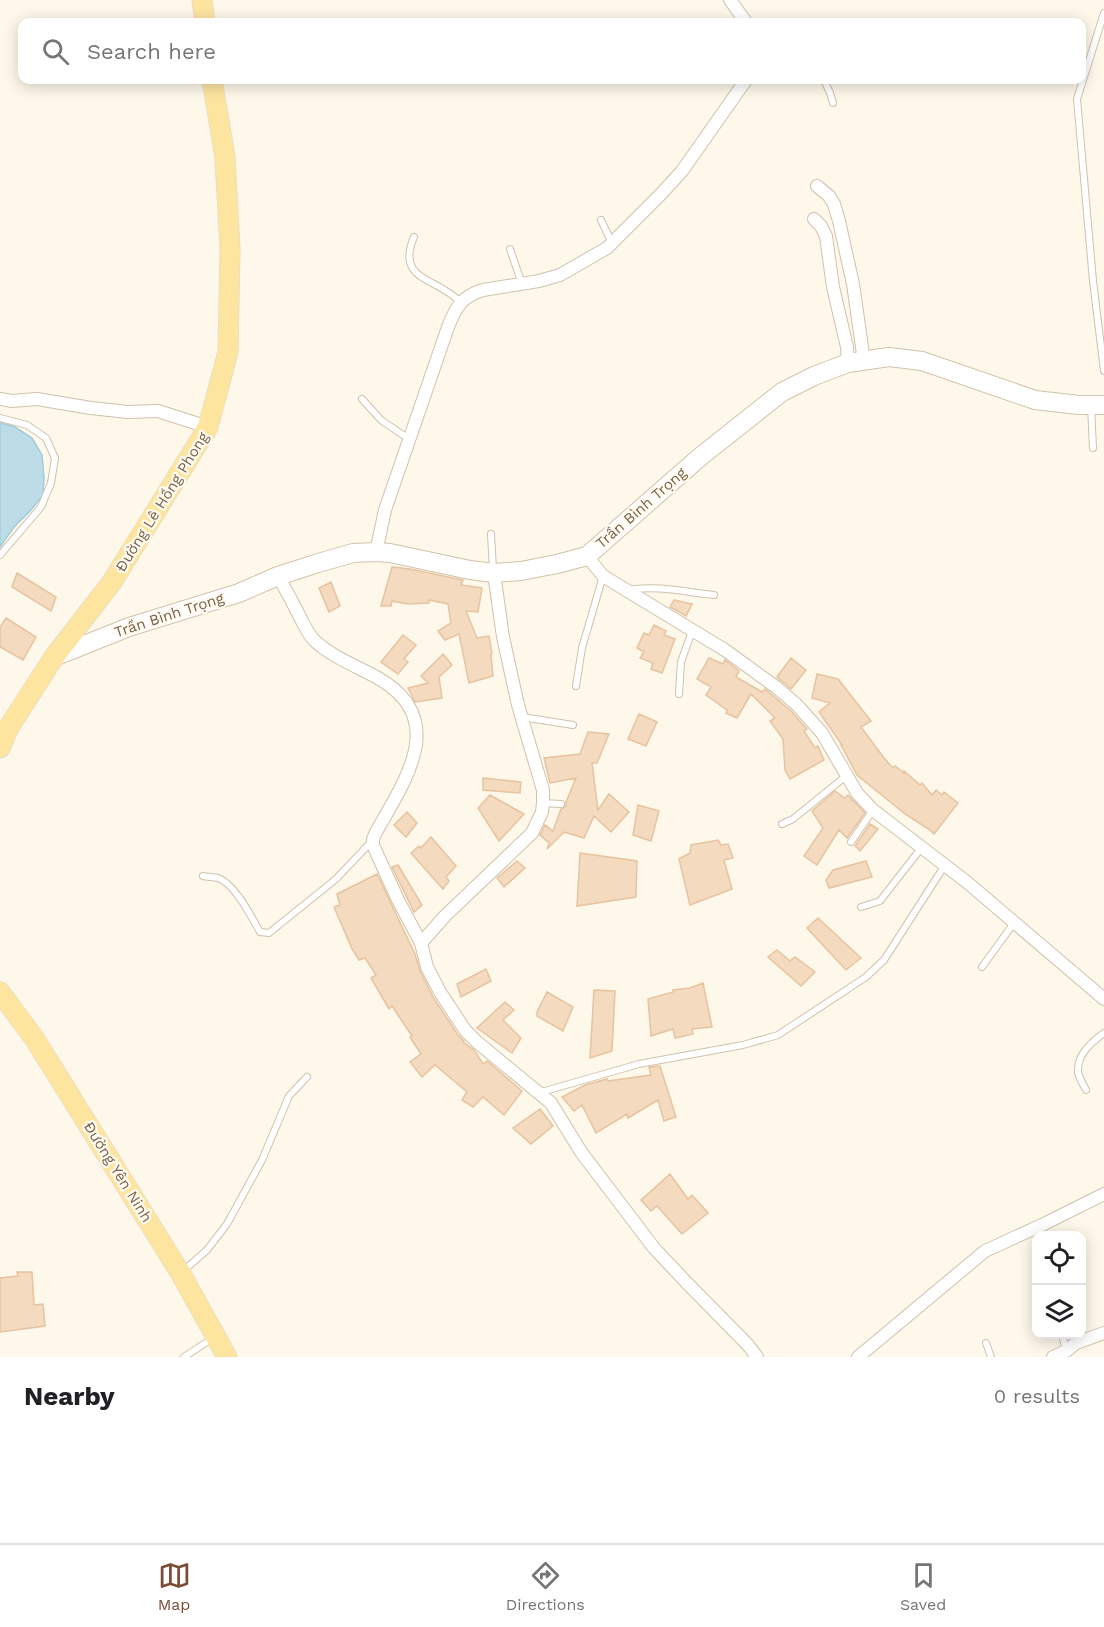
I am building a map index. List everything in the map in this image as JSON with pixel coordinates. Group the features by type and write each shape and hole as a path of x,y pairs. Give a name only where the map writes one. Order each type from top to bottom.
{"main road":[{"path":"202,0 204,18"},
{"name":"Đường Lê Hồng Phong","path":"0,748 9,727 54,657 112,582 208,427 228,352 230,249 225,157 213,84"},
{"name":"Đường Yên Ninh","path":"0,992 34,1038 181,1274 227,1357"}],"street":[{"path":"730,0 744,18"},
{"path":"376,552 386,510 448,327 460,302 475,292 539,281 560,274 607,248 682,171 743,84"},
{"path":"817,186 829,196 834,204 853,284 856,362"},
{"path":"814,219 826,236 833,288 847,347 856,362"},
{"name":"Trần Bình Trọng","path":"54,657 129,627 239,592 278,576 353,554 390,553 494,573 521,571 587,556 700,457 782,392 813,375 856,362 889,357 922,361 1035,400 1098,405"},
{"path":"0,399 12,401 37,399 128,412 158,411 208,427"},
{"path":"587,556 603,576 725,650 776,687 796,704 822,733 857,793 873,810 945,864 1102,993"},
{"path":"421,944 445,916 532,833 542,812 543,790 522,717 503,637 494,573"},
{"path":"278,576 313,639 323,648 380,679 396,691 407,701 416,720 417,736 413,758 404,782 373,839 373,845 421,944 428,967 440,992 465,1030 551,1103 581,1152 654,1248 757,1357"},
{"path":"858,1357 985,1251 1104,1194"},
{"path":"1053,1357 1076,1343 1104,1333"}],"lane":[{"path":"1086,71 1104,14"},
{"path":"826,84 832,103"},
{"path":"1082,84 1077,99 1093,281 1104,371"},
{"path":"601,220 612,243"},
{"path":"414,237 408,259 412,269 460,302"},
{"path":"510,249 522,284"},
{"path":"362,399 381,420 410,440"},
{"path":"1093,448 1098,405"},
{"path":"0,418 27,425 45,438 55,458 51,483 41,507 0,555"},
{"path":"491,534 494,573"},
{"path":"576,686 582,648 603,576"},
{"path":"627,590 645,587 714,595"},
{"path":"679,694 681,662 693,630"},
{"path":"522,717 573,725"},
{"path":"782,824 793,819 847,776"},
{"path":"543,803 561,804"},
{"path":"850,842 873,810"},
{"path":"203,876 218,878 228,884 260,932 269,933 336,879 373,839"},
{"path":"861,907 880,901 922,846"},
{"path":"538,1092 639,1064 743,1045 778,1035 866,977 884,960 945,864"},
{"path":"982,967 1015,923"},
{"path":"1086,1090 1078,1074 1080,1060 1087,1047 1104,1033"},
{"path":"181,1274 207,1250 227,1224 262,1160 290,1096 308,1077"},
{"path":"184,1357 216,1336"},
{"path":"1063,1339 1066,1351"},
{"path":"986,1343 991,1357"}],"water":[{"path":"0,423 15,427 32,438 42,455 44,478 43,495 14,527 0,547"}],"building":[{"path":"392,567 463,580 461,585 482,588 478,612 466,611 477,638 489,636 493,676 469,683 459,634 445,640 438,631 451,623 448,604 429,600 429,603 407,604 392,601 391,606 381,606"},
{"path":"17,573 56,597 51,611 12,587"},
{"path":"331,582 340,606 329,612 319,588"},
{"path":"674,600 692,604 686,616 670,607"},
{"path":"6,618 36,637 23,660 0,647 0,627"},
{"path":"654,625 666,631 664,635 675,639 662,673 651,669 653,663 640,658 644,652 637,648 644,633 649,635"},
{"path":"403,635 416,645 404,659 408,662 398,674 381,662"},
{"path":"443,654 452,665 439,677 442,698 415,702 408,688 428,683 421,676"},
{"path":"709,658 723,664 725,660 739,671 736,677 762,692 765,689 790,710 807,729 804,731 815,748 818,746 824,760 790,779 785,770 783,739 770,721 775,718 751,694 737,718 726,713 727,710 706,695 711,687 697,679"},
{"path":"791,658 806,670 791,689 777,677"},
{"path":"817,674 838,679 871,721 861,727 893,768 895,766 904,773 904,771 920,785 922,783 932,795 936,790 942,795 944,792 958,803 934,834 857,775 842,745 819,712 830,703 812,698"},
{"path":"639,714 657,722 646,746 628,739"},
{"path":"588,732 609,734 597,763 592,763 598,810 609,794 629,812 611,832 594,816 584,838 564,832 547,849 549,843 540,835 545,825 553,831 561,809 566,806 576,778 550,783 544,758 580,754"},
{"path":"483,778 521,782 520,793 483,790"},
{"path":"835,791 845,798 848,795 865,813 847,838 839,830 817,865 804,856 823,828 812,811"},
{"path":"490,795 524,814 499,841 478,808"},
{"path":"638,805 659,811 651,841 633,835"},
{"path":"407,812 417,823 406,837 394,825"},
{"path":"870,824 878,829 860,851 855,846"},
{"path":"431,837 456,866 446,877 449,881 443,889 411,853 419,846 421,848"},
{"path":"718,840 721,845 728,844 733,858 724,860 732,889 690,905 679,859 690,853 691,845"},
{"path":"580,853 637,861 636,897 577,906"},
{"path":"517,861 525,868 504,887 497,878"},
{"path":"866,861 872,877 829,888 826,880 833,870"},
{"path":"398,865 422,905 414,912 392,867"},
{"path":"377,874 433,997 458,1035 474,1050 483,1064 487,1061 522,1091 504,1115 483,1097 473,1107 462,1100 467,1092 435,1065 422,1077 410,1062 421,1054 392,1006 389,1009 371,978 376,975 365,958 359,960 352,949 334,907 340,905 337,894"},
{"path":"818,918 861,958 846,970 807,928"},
{"path":"777,950 790,961 795,957 815,972 801,986 768,957"},
{"path":"486,969 491,981 461,997 457,984"},
{"path":"703,983 712,1027 692,1029 693,1034 675,1038 673,1029 651,1036 648,999"},
{"path":"594,990 615,991 612,1051 590,1058"},
{"path":"547,992 573,1007 563,1031 537,1016"},
{"path":"505,1002 514,1010 503,1020 521,1038 512,1053 477,1028"},
{"path":"660,1066 676,1117 664,1121 658,1100 628,1118 627,1114 596,1133 582,1105 574,1111 562,1097 585,1085 607,1079 608,1081 651,1075 649,1067"},
{"path":"540,1109 553,1126 531,1144 513,1128"},
{"path":"670,1174 688,1199 692,1195 708,1213 682,1234 657,1206 651,1211 641,1200"},
{"path":"17,1272 32,1272 34,1305 43,1304 45,1326 0,1332 0,1278 18,1276"}]}
